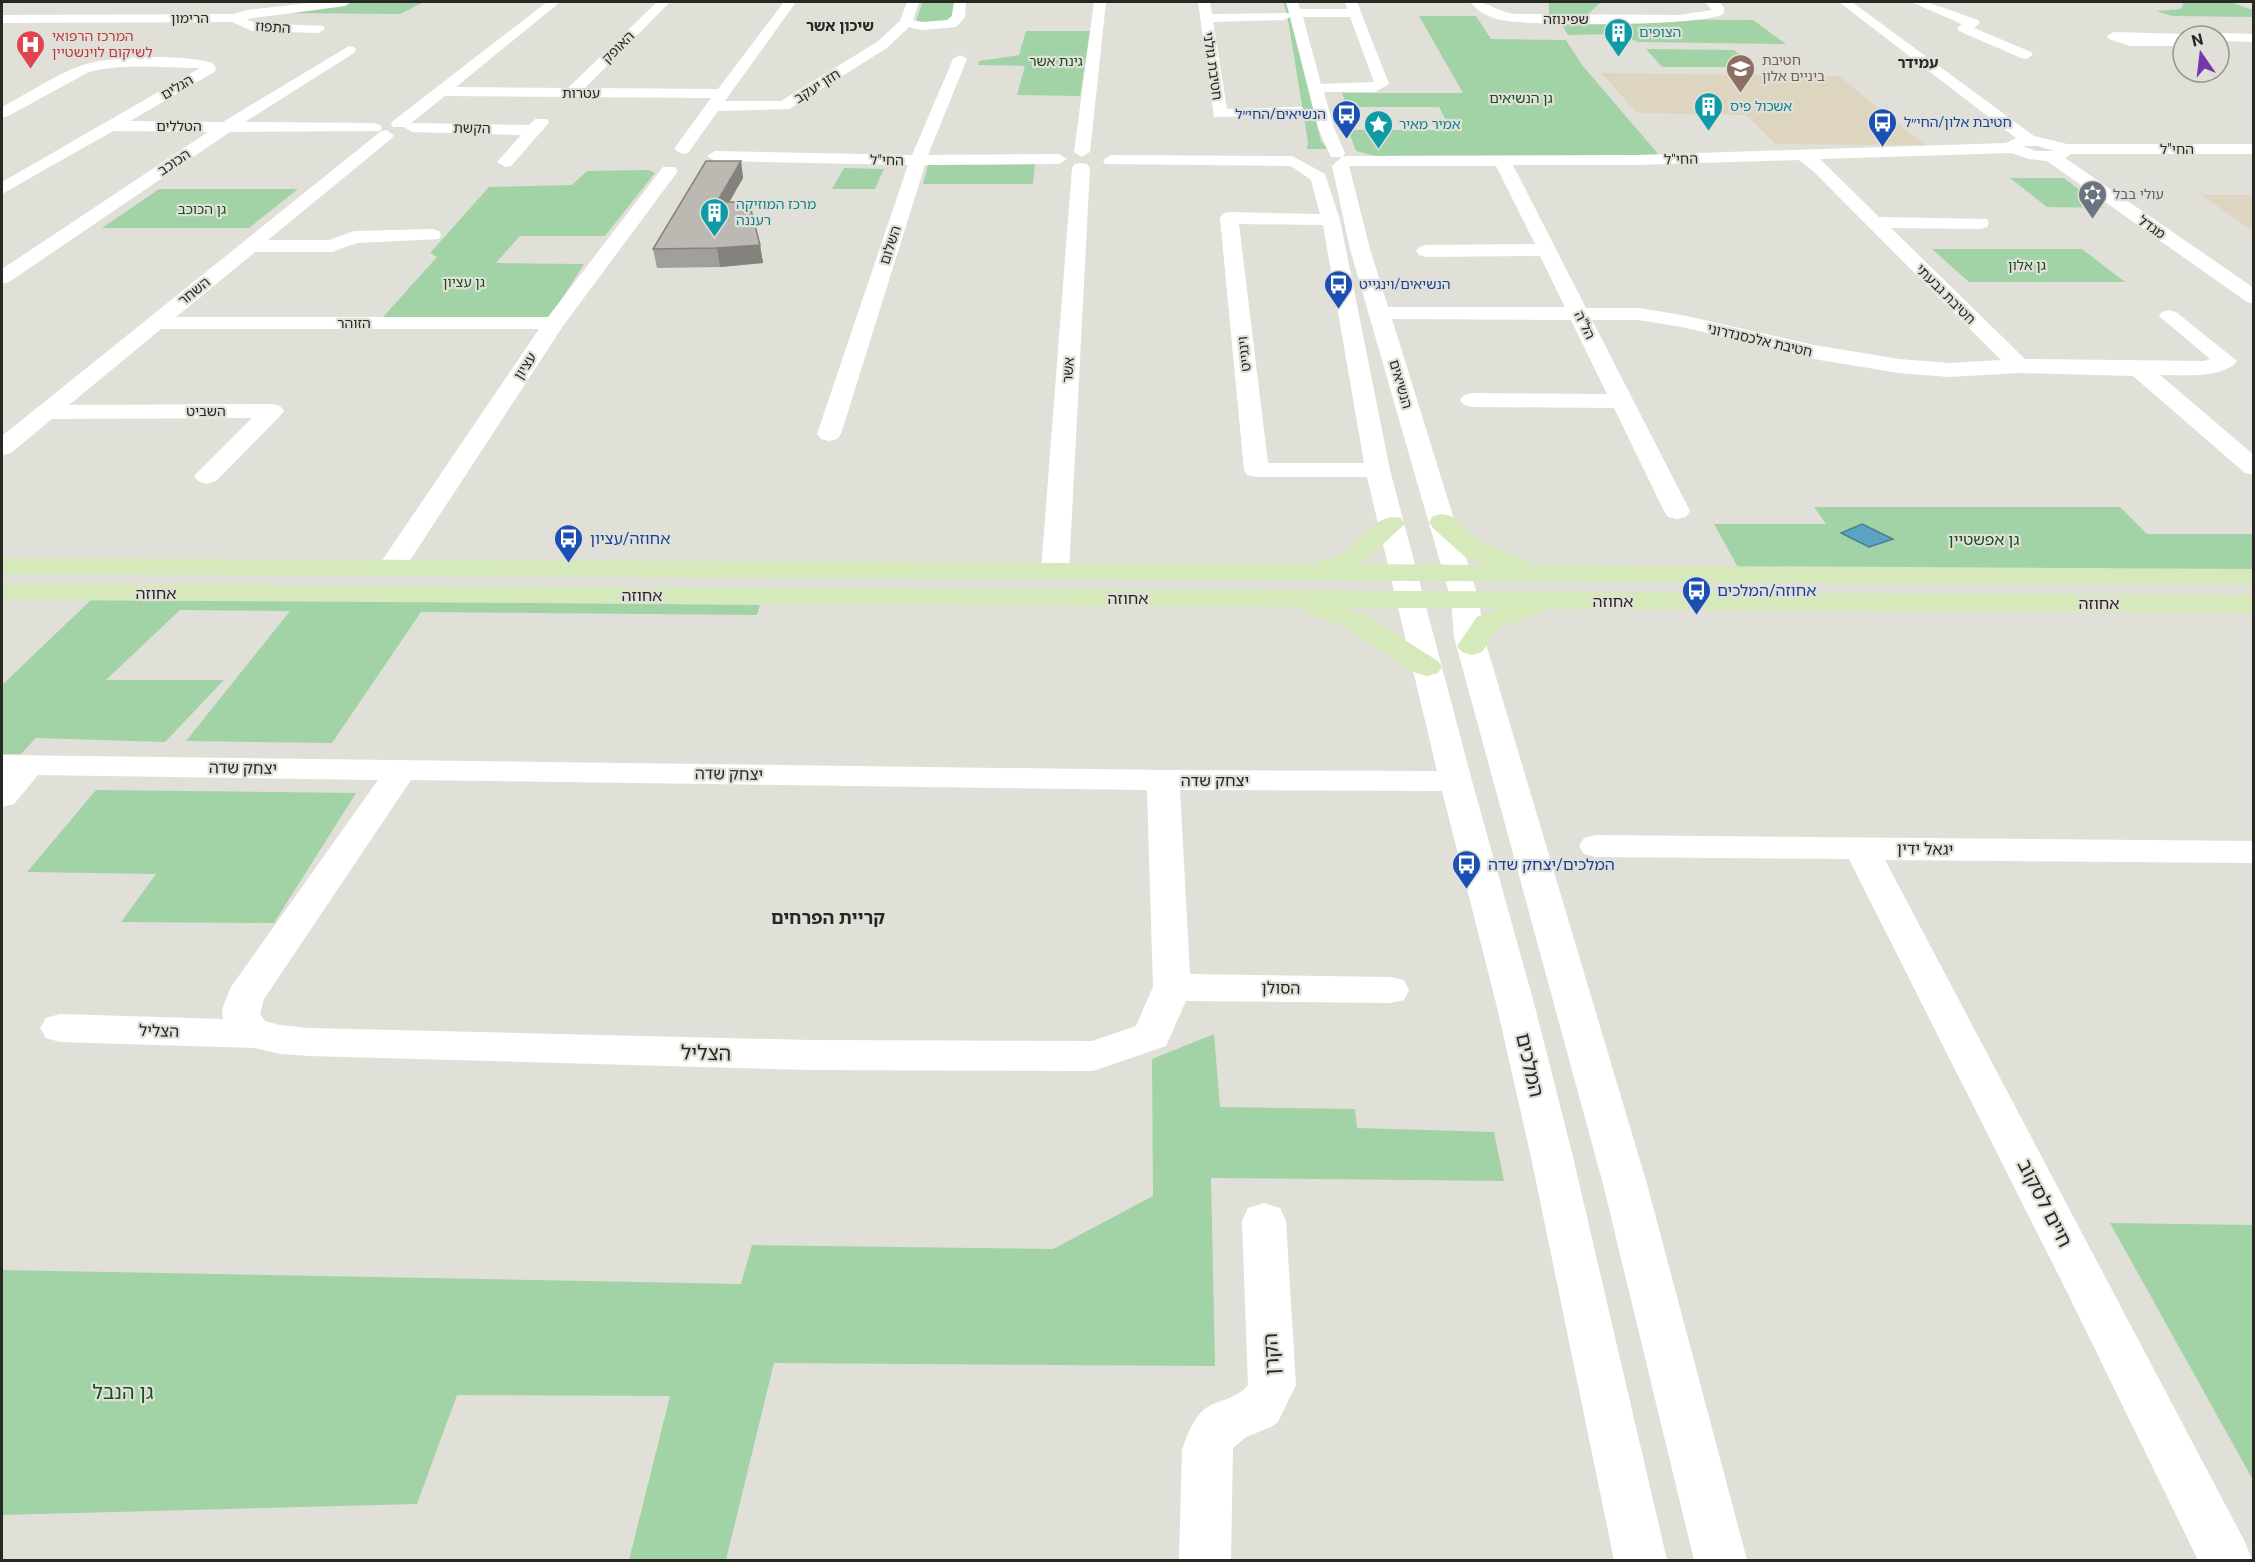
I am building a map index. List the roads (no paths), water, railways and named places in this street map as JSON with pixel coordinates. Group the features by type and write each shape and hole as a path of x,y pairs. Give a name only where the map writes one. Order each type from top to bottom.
{"main road":[{"path":"1442,522 1474,550 1535,574"},
{"path":"1311,573 1350,560 1392,524"},
{"name":"אחוזה","path":"2,566 1311,573 1407,586 1461,587 1557,600 2253,604"},
{"name":"אחוזה","path":"1461,587 1535,574 2253,577"},
{"name":"אחוזה","path":"2,592 1285,599 1407,586"},
{"path":"1285,599 1326,609 1353,620 1427,667"},
{"path":"1472,646 1487,623 1516,611 1557,600"}],"street":[{"name":"התפוז","path":"234,18 247,14 345,2"},
{"name":"השחר","path":"2,448 12,431 46,412 393,128 554,2"},
{"name":"האופק","path":"572,92 664,2"},
{"name":"עציון","path":"391,568 554,323 683,162 718,100 790,2"},
{"path":"912,2 906,22 922,26 951,24 958,17 960,2"},
{"name":"אשר","path":"1055,572 1082,160 1100,2"},
{"name":"חטיבת גולני","path":"1204,2 1225,160"},
{"name":"הנשיאים","path":"1279,2 1291,10 1329,138 1342,160 1360,249 1461,587"},
{"name":"שפינוזה","path":"1476,2 1484,10 1499,16 1516,18 1679,19 1718,13 1718,7 1711,2"},
{"path":"1845,2 2030,141"},
{"path":"1917,2 1973,23 1964,28 2026,55"},
{"path":"100,33 127,19 166,5"},
{"path":"1315,88 1375,88 1382,84 1353,8"},
{"name":"חטיבת גולני","path":"1206,18 1291,10 1353,8"},
{"name":"הנשיאים","path":"1291,10 1292,59"},
{"name":"התפוז","path":"234,18 252,27 318,29"},
{"name":"הרימון","path":"2,19 234,18"},
{"name":"חזן יעקב","path":"718,100 784,106 882,45 906,22"},
{"path":"2231,39 2249,38"},
{"name":"הכוכב","path":"2,278 226,127 349,50"},
{"name":"השלום","path":"829,434 918,160 960,59"},
{"name":"הגלים","path":"2,112 84,69 95,66 134,63 208,66 209,69 110,126"},
{"name":"עטרות","path":"440,92 572,92 718,100"},
{"name":"חטיבת גולני","path":"1222,127 1300,107 1302,132"},
{"path":"2,189 110,126"},
{"name":"הטללים","path":"110,126 393,128"},
{"name":"הקשת","path":"393,128 537,126 504,162"},
{"path":"2030,141 2054,145 2058,153 2033,155 2013,148 2013,144 2030,141"},
{"name":"החי\"ל","path":"1295,163 1320,169 1342,160 1503,162 1692,159 1801,153 2013,148"},
{"name":"החי\"ל","path":"2058,153 2253,148"},
{"path":"1082,160 1099,153 1112,160 1225,160 1295,163 1319,178 1331,220 1378,470 1407,586"},
{"name":"חטיבת גבעתי","path":"1801,153 1819,167 2019,366"},
{"name":"מגדל","path":"2058,153 2253,297"},
{"name":"החי\"ל","path":"683,162 1059,159 1064,155 1082,160"},
{"name":"הל\"ה","path":"1503,162 1677,511"},
{"name":"וינגייט","path":"1331,220 1229,219 1256,470 1378,470"},
{"path":"1874,222 1980,223"},
{"path":"249,246 332,246 354,237 432,236"},
{"path":"1426,251 1546,250"},
{"name":"חטיבת אלכסנדרוני","path":"1380,313 1639,314 1682,321 1814,352 1899,366 1949,370 2019,366 2207,368 2226,361 2169,316"},
{"name":"הזוהר","path":"155,323 554,323"},
{"path":"2139,369 2253,468"},
{"path":"1472,400 1622,400"},
{"name":"השביט","path":"46,412 272,411 207,476"},
{"name":"המלכים","path":"1407,586 1515,1003 1552,1157 1641,1560"},
{"path":"1461,587 1472,646 1625,1184 1720,1560"},
{"path":"2,798 15,765"},
{"name":"יצחק שדה","path":"15,765 1163,780 1456,781"},
{"path":"257,1034 246,1028 241,1015 245,997 401,770"},
{"path":"1163,780 1172,987"},
{"name":"יגאל ידין","path":"1596,846 2253,852"},
{"name":"חיים לסקוב","path":"1862,848 2226,1560"},
{"name":"הצליל","path":"60,1028 257,1034 309,1042 810,1055 1093,1056 1152,1036 1172,987"},
{"name":"הסולן","path":"1172,987 1390,990"},
{"name":"הקרן","path":"1205,1560 1207,1450 1213,1434 1224,1423 1258,1411 1268,1400 1272,1385 1264,1221"}],"water":[{"path":"1862,524 1893,539 1869,547 1841,533"}],"place":[{"name":"הצופים","path":"1618,58"},
{"name":"המרכז הרפואי לשיקום לוינשטיין","path":"31,70"},
{"name":"חטיבת ביניים אלון","path":"1741,94"},
{"name":"אשכול פיס","path":"1709,132"},
{"name":"הנשיאים/החי״ל","path":"1347,140"},
{"name":"חטיבת אלון/החי״ל","path":"1883,148"},
{"name":"אמיר מאיר","path":"1378,150"},
{"name":"עולי בבל","path":"2092,220"},
{"name":"מרכז המוזיקה רעננה","path":"715,238"},
{"name":"הנשיאים/וינגייט","path":"1338,310"},
{"name":"אחוזה/עציון","path":"569,564"},
{"name":"אחוזה/המלכים","path":"1696,616"},
{"name":"המלכים/יצחק שדה","path":"1467,890"}],"district":[{"name":"שיכון אשר","path":"840,26"},
{"name":"עמידר","path":"1918,63"},
{"name":"קריית הפרחים","path":"828,917"}],"park label":[{"name":"גינת אשר","path":"1056,61"},
{"name":"גן הנשיאים","path":"1521,98"},
{"name":"גן הכוכב","path":"202,209"},
{"name":"גן אלון","path":"2027,265"},
{"name":"גן עציון","path":"464,282"},
{"name":"גן אפשטיין","path":"1984,539"},
{"name":"גן הנבל","path":"123,1392"}]}
